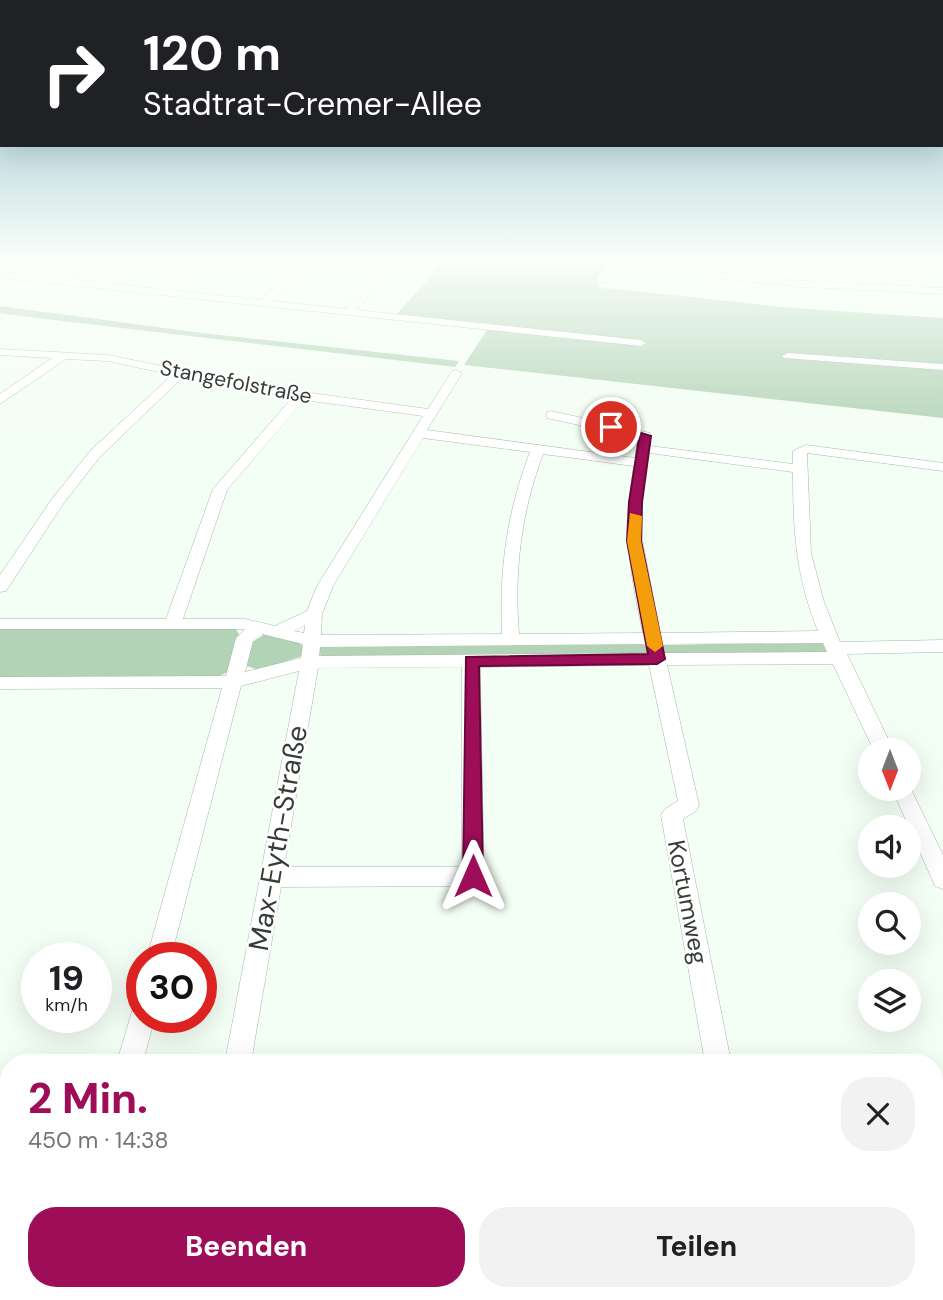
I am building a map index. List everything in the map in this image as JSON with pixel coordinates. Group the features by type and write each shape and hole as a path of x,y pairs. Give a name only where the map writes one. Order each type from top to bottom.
{"street":[{"path":"420,320 641,343"},
{"name":"Stangefolstraße","path":"0,352 128,361 301,395 430,412"},
{"path":"0,400 64,355"},
{"path":"788,356 943,367"},
{"path":"0,587 57,502 95,454 181,373"},
{"name":"Max-Eyth-Straße","path":"239,1054 312,651 314,614 325,586 456,373"},
{"path":"173,623 220,489 301,395"},
{"path":"551,415 633,431 645,436 644,456"},
{"path":"417,433 538,449 800,469"},
{"path":"511,640 509,554 519,496 538,449"},
{"path":"878,738 836,648 808,574 803,552 800,469 802,449 943,467"},
{"name":"Kortumweg","path":"644,456 635,502 634,541 690,805 671,815 716,1054"},
{"path":"277,632 314,614"},
{"path":"0,624 245,624 277,632 312,651 471,661 655,649 943,646"},
{"path":"163,942 245,638 259,627"},
{"path":"0,683 232,682 312,651 511,640 655,649"},
{"path":"271,877 473,876 471,661"},
{"path":"908,802 943,879"},
{"path":"132,1054 138,1033"}],"green space":[{"path":"51,320 102,320 459,361 455,367"},
{"path":"426,320 943,320 943,418 464,365 489,327"},
{"path":"234,627 239,634 228,672 217,677 0,679 0,629"},
{"path":"265,634 299,642 304,649 302,656 259,670 247,666 244,660 249,644"},
{"path":"823,642 832,653 664,653 661,645"},
{"path":"642,643 647,647 648,653 643,655 321,656 318,649 320,647"}],"slow traffic":[{"path":"635,516 634,541 655,646"}],"route":[{"path":"473,876 471,661 657,659 634,541 635,502 646,449 645,436 611,427"}]}
